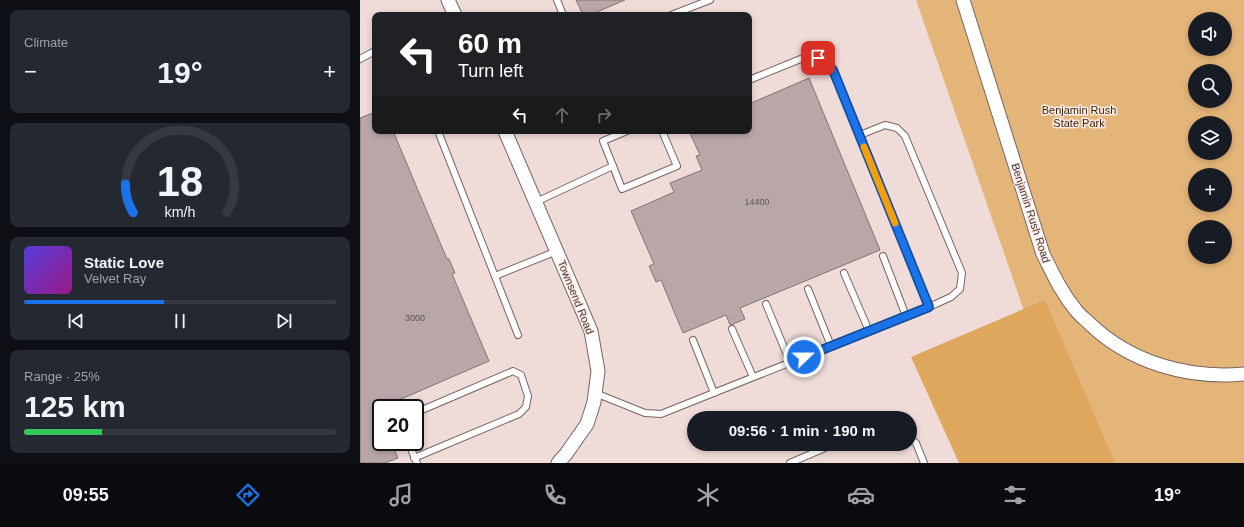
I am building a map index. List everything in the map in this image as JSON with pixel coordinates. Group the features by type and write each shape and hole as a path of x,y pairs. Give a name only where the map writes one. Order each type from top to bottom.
{"street":[{"path":"448,0 454,12"},
{"name":"Benjamin Rush Road","path":"963,0 1043,254 1058,286 1075,311 1100,334 1122,350 1158,366 1197,374 1229,376 1244,374"},
{"name":"Townsend Road","path":"506,134 591,331 598,371 594,402 587,424 558,463"}],"lane":[{"path":"557,0 562,12"},
{"path":"679,12 710,0"},
{"path":"360,59 372,53"},
{"path":"752,79 803,58 818,58 833,70 929,307"},
{"path":"595,393 646,413 661,414 952,298 960,289 962,273 905,136 897,128 885,125 860,136"},
{"path":"439,134 518,335"},
{"path":"620,134 603,141 622,189 677,166 663,134"},
{"path":"536,202 613,166"},
{"path":"495,276 557,251"},
{"path":"883,256 906,316"},
{"path":"844,273 869,331"},
{"path":"808,288 831,346"},
{"path":"766,304 790,362"},
{"path":"732,329 753,377"},
{"path":"693,340 714,392"},
{"path":"415,460 518,414 526,407 528,396 521,376 513,371 424,409"},
{"path":"917,446 924,463"},
{"path":"790,463 818,451"}],"green space":[{"name":"Benjamin Rush State Park","path":"916,0 1244,0 1244,463 1077,463"}],"shaded area":[{"path":"1045,300 1115,463 959,463 911,357"}],"building":[{"path":"576,0 625,0 597,12 582,12"},
{"path":"809,78 880,250 740,308 745,319 731,325 726,315 683,333 661,280 656,282 649,266 654,264 631,211 674,192 670,183 702,170 696,156 700,155 690,134 752,134 752,103"},
{"path":"372,113 372,134 394,134 447,259 449,259 455,273 452,274 489,361 401,399 372,399 372,451 395,451 398,458 385,463 360,463 360,118"}],"slow traffic":[{"path":"864,147 895,223"}],"route":[{"path":"804,357 929,307 833,70 818,58"}]}
